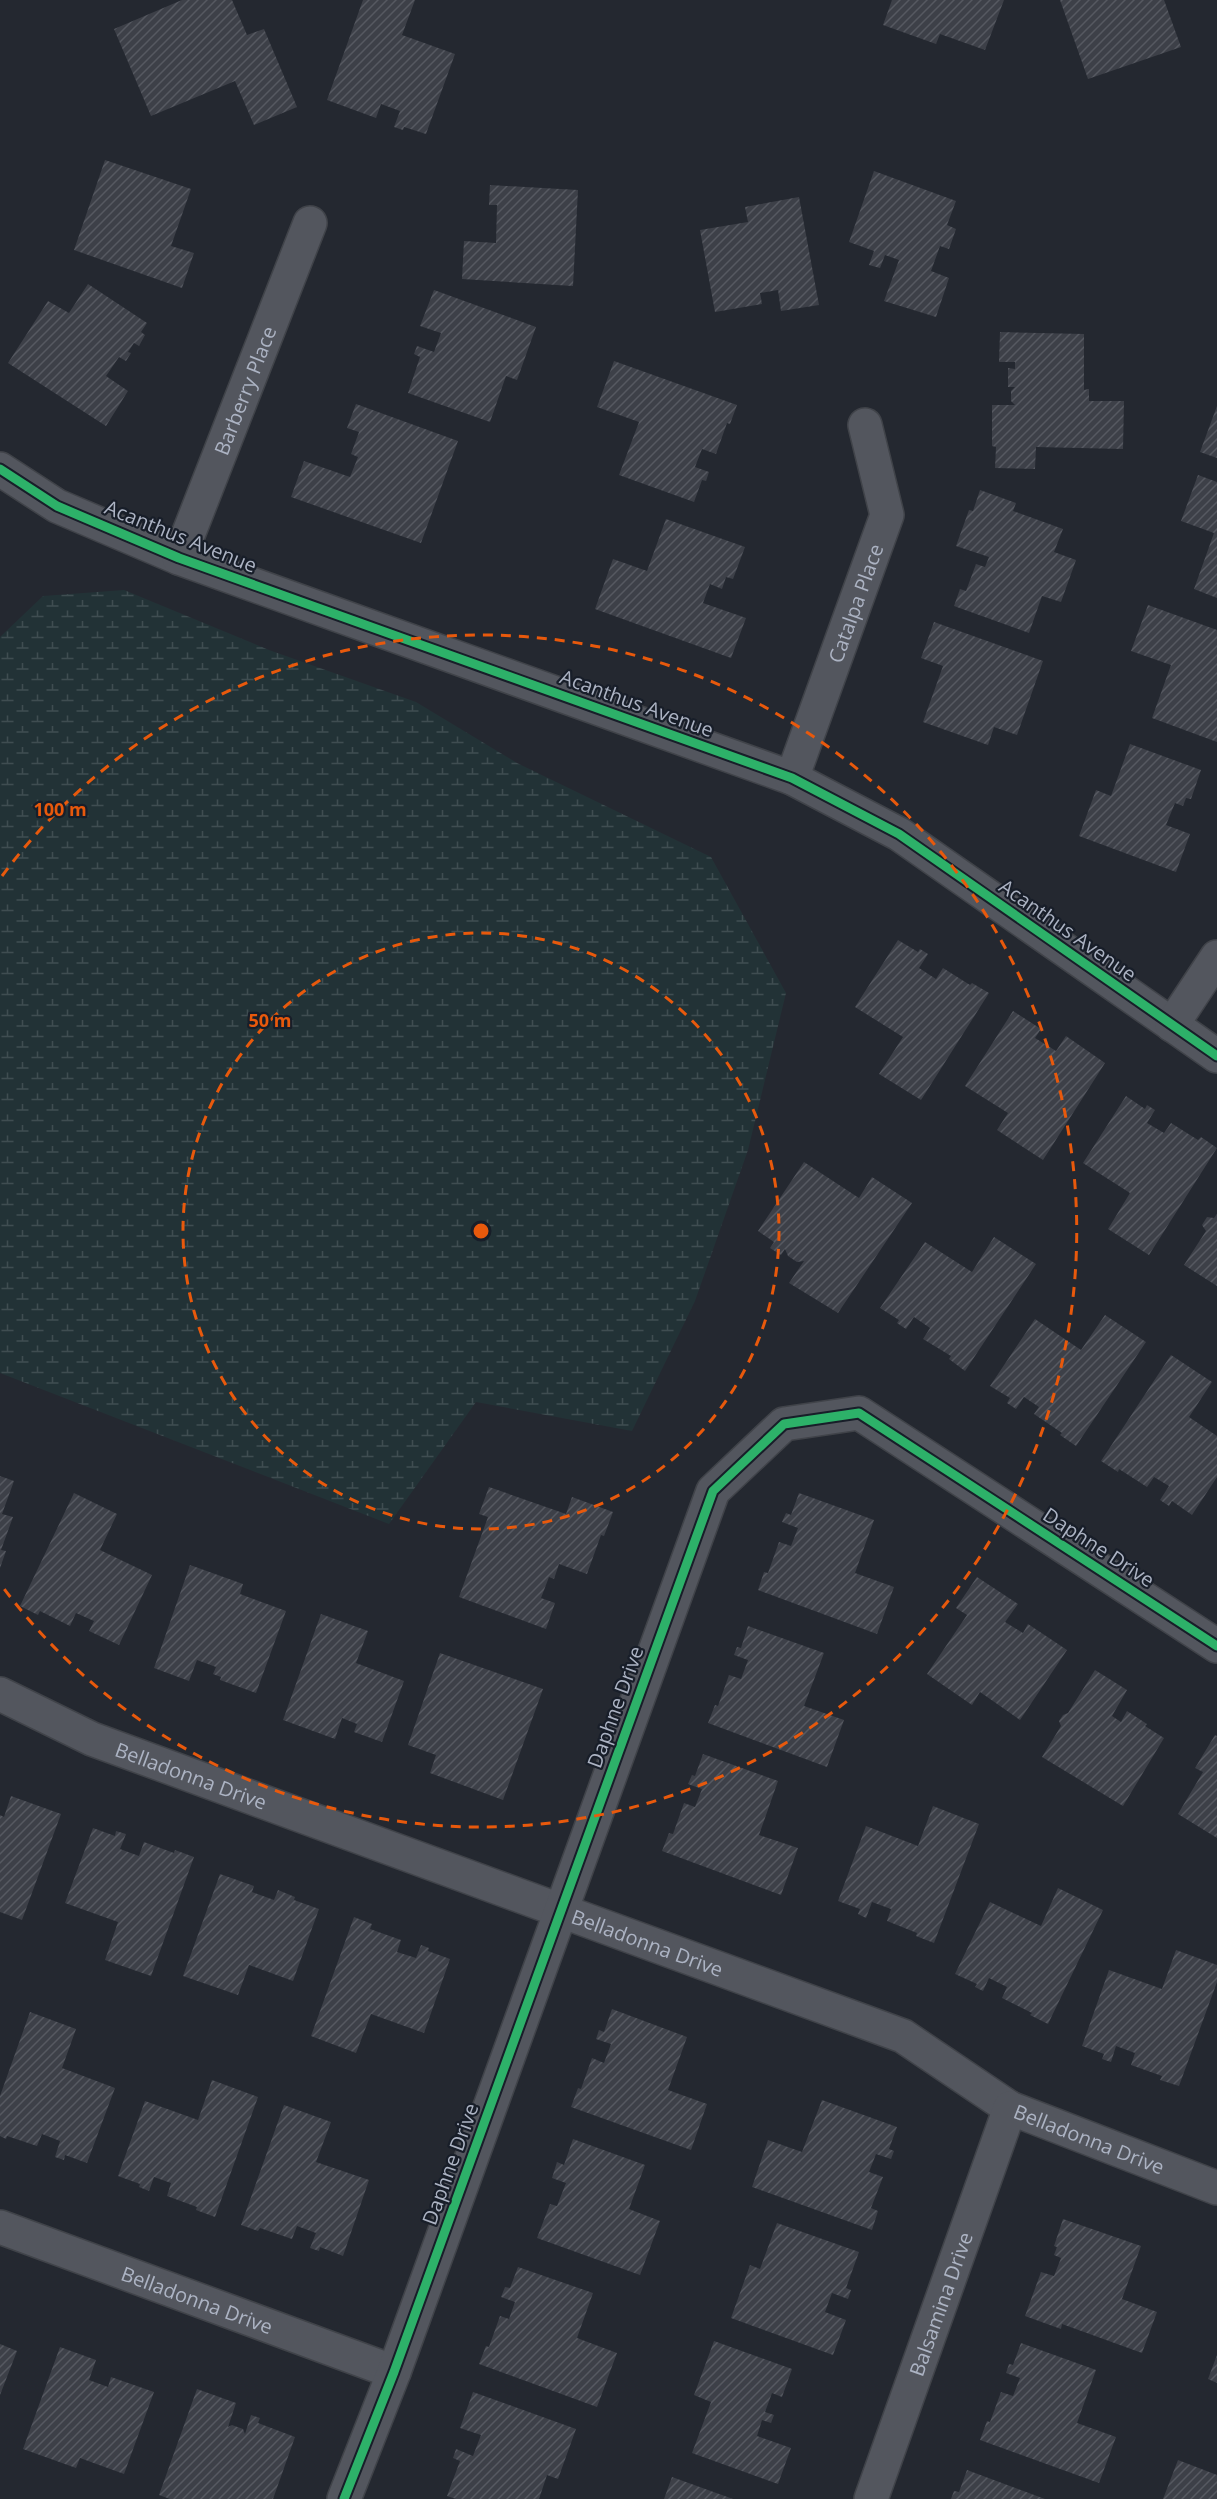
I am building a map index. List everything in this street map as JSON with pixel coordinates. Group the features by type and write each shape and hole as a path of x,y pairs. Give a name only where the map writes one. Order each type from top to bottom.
{"street":[{"name":"Barberry Place","path":"179,558 310,223"},
{"name":"Catalpa Place","path":"792,778 887,515 865,425"},
{"name":"Acanthus Avenue","path":"0,469 57,506 179,558 792,778 899,834 1217,1056"},
{"path":"1172,1025 1217,957"},
{"name":"Daphne Drive","path":"344,2499 394,2373 713,1491 784,1424 859,1413 1217,1646"},
{"name":"Belladonna Drive","path":"0,1694 92,1739 903,2036 1010,2108 1217,2188"},
{"name":"Balsamina Drive","path":"871,2499 1010,2108"},
{"name":"Belladonna Drive","path":"0,2227 394,2373"}],"green space":[{"path":"124,590 269,650 416,702 517,763 711,857 786,993 748,1150 695,1301 632,1431 476,1402 389,1524 0,1373 0,637 43,596"}],"building":[{"path":"182,0 232,0 247,35 264,29 297,107 254,125 235,81 151,116 114,29"},
{"path":"363,0 415,0 402,35 455,54 426,134 404,127 403,130 394,127 400,111 381,104 376,118 327,100"},
{"path":"892,0 1004,0 985,50 940,34 936,44 883,25"},
{"path":"1060,0 1164,0 1181,47 1088,79"},
{"path":"105,160 191,189 171,246 194,253 182,288 74,250"},
{"path":"874,171 956,201 947,225 956,229 949,249 940,246 931,271 949,278 936,317 884,301 899,260 885,255 880,268 869,265 874,251 849,242"},
{"path":"490,185 578,190 573,286 462,279 464,241 496,243 497,205 489,205"},
{"path":"799,197 819,305 781,311 778,290 760,293 762,304 715,312 700,230 748,222 745,207"},
{"path":"88,284 147,323 141,332 145,335 139,346 134,343 128,352 131,353 126,361 119,357 106,376 128,391 106,426 8,363 48,301 69,313"},
{"path":"434,290 536,327 517,380 506,376 490,422 408,393 420,357 414,354 417,346 434,352 441,333 420,326"},
{"path":"1000,332 1084,334 1084,390 1089,389 1089,401 1124,401 1123,449 1036,447 1035,469 995,468 996,447 992,446 992,405 1015,405 1011,401 1011,391 1015,387 1008,387 1008,368 1015,369 1015,362 999,362"},
{"path":"614,361 737,405 730,424 727,423 716,454 702,449 695,467 709,472 706,481 702,480 694,502 619,475 639,422 597,407"},
{"path":"356,404 458,441 421,543 291,497 304,461 350,477 358,457 351,454 359,432 347,428"},
{"path":"1217,406 1217,458 1200,452"},
{"path":"1198,475 1217,482 1217,598 1194,589 1214,533 1181,521"},
{"path":"980,490 1016,503 1013,511 1063,529 1054,552 1076,560 1061,602 1042,596 1029,633 954,606 960,589 966,591 976,564 985,567 989,557 956,546 969,510 973,511"},
{"path":"666,519 745,547 733,579 726,577 722,589 710,584 703,603 746,618 731,658 595,609 613,559 647,571"},
{"path":"1148,605 1217,630 1217,742 1152,718 1171,665 1131,651"},
{"path":"934,622 1043,661 1017,735 994,727 988,745 923,722 943,666 921,658"},
{"path":"1130,744 1201,770 1191,799 1186,798 1183,806 1175,803 1166,825 1190,834 1176,872 1079,836 1096,790 1111,796"},
{"path":"898,940 918,952 920,949 928,954 919,968 936,979 943,968 970,985 972,983 989,993 921,1100 879,1074 903,1037 855,1007"},
{"path":"1013,1011 1041,1029 1035,1038 1056,1051 1066,1036 1105,1063 1043,1160 997,1130 1008,1113 965,1086"},
{"path":"1126,1096 1145,1109 1147,1105 1155,1110 1147,1123 1164,1133 1171,1123 1198,1140 1201,1137 1217,1148 1149,1255 1108,1229 1130,1193 1083,1163"},
{"path":"804,1162 859,1198 872,1177 912,1203 838,1313 789,1283 804,1261 797,1262 788,1256 785,1249 781,1255 770,1248 774,1242 758,1231"},
{"path":"1217,1214 1217,1286 1184,1265 1206,1231 1202,1225 1207,1217 1214,1218"},
{"path":"994,1237 1036,1264 965,1371 949,1359 951,1356 923,1339 930,1328 914,1317 906,1329 897,1323 899,1320 880,1308 925,1242 972,1272"},
{"path":"1105,1315 1146,1342 1076,1446 1060,1435 1062,1433 1034,1414 1039,1407 1024,1397 1016,1409 1007,1403 1010,1398 990,1386 1035,1319 1081,1350"},
{"path":"1171,1355 1212,1382 1189,1417 1217,1436 1217,1477 1192,1515 1172,1501 1169,1506 1160,1500 1169,1486 1154,1477 1147,1487 1119,1469 1118,1472 1101,1461"},
{"path":"0,1476 14,1481 2,1514 13,1517 1,1550 6,1551 0,1568"},
{"path":"489,1487 566,1514 572,1497 613,1512 604,1536 601,1535 587,1574 559,1564 554,1579 549,1577 541,1598 555,1603 546,1629 459,1597 488,1517 479,1514"},
{"path":"74,1493 117,1514 100,1550 152,1575 119,1645 89,1631 94,1621 76,1613 70,1626 40,1611 38,1615 20,1606"},
{"path":"799,1493 874,1520 855,1573 894,1587 877,1634 758,1590 764,1572 768,1573 779,1542 791,1546 798,1528 782,1522 786,1513 791,1515"},
{"path":"190,1565 243,1584 240,1594 286,1611 256,1693 220,1680 221,1677 213,1674 216,1667 197,1660 189,1681 154,1668"},
{"path":"977,1577 1018,1604 1005,1622 1023,1633 1028,1624 1067,1650 1020,1720 980,1692 972,1705 927,1674 967,1615 956,1608"},
{"path":"321,1614 368,1631 356,1663 404,1681 382,1742 354,1732 357,1724 342,1718 335,1739 283,1720"},
{"path":"748,1626 824,1653 804,1706 844,1720 827,1767 708,1723 715,1705 718,1706 729,1675 741,1679 748,1660 734,1655 737,1647 741,1648"},
{"path":"440,1653 543,1689 503,1800 430,1773 436,1755 408,1745"},
{"path":"1095,1670 1127,1690 1112,1716 1121,1722 1127,1711 1164,1738 1123,1806 1042,1757 1061,1726 1059,1721 1063,1715 1068,1713"},
{"path":"1215,1735 1217,1736 1217,1838 1178,1814 1203,1772 1195,1768"},
{"path":"703,1754 778,1781 759,1835 798,1848 781,1895 662,1851 669,1833 673,1834 684,1803 695,1807 702,1789 688,1784 692,1775 695,1776"},
{"path":"11,1796 61,1814 22,1920 0,1912 0,1815 4,1817"},
{"path":"933,1806 979,1824 934,1943 916,1936 917,1933 887,1921 891,1909 872,1902 866,1918 858,1914 860,1909 838,1901 866,1826 918,1846"},
{"path":"93,1828 115,1836 116,1831 126,1834 120,1849 139,1856 144,1842 174,1853 175,1850 194,1857 151,1976 105,1960 118,1922 65,1903"},
{"path":"220,1874 254,1886 252,1892 274,1900 278,1890 295,1897 294,1900 319,1909 293,1981 249,1965 238,1995 183,1976"},
{"path":"1058,1888 1103,1910 1048,2024 1002,1998 1007,1987 989,1978 983,1991 975,1987 977,1984 955,1974 990,1902 1041,1926"},
{"path":"354,1917 372,1924 370,1929 401,1940 397,1952 416,1958 421,1945 429,1948 428,1951 450,1959 424,2033 371,2014 356,2053 311,2036"},
{"path":"1176,1950 1217,1965 1217,1982 1179,2086 1160,2080 1162,2076 1131,2065 1135,2053 1116,2046 1111,2062 1102,2059 1104,2054 1082,2046 1109,1970 1162,1989"},
{"path":"612,2009 687,2037 668,2090 707,2104 691,2150 571,2107 578,2088 581,2089 592,2058 604,2063 611,2044 596,2039 599,2030 604,2032"},
{"path":"30,2012 76,2029 62,2068 115,2088 87,2163 65,2155 64,2160 55,2157 60,2141 42,2134 37,2146 7,2136 6,2139 0,2136 0,2096"},
{"path":"212,2080 258,2097 215,2217 196,2210 197,2207 167,2196 171,2183 154,2177 149,2191 139,2187 140,2184 118,2176 145,2101 198,2120"},
{"path":"822,2100 897,2127 889,2149 894,2151 891,2159 876,2154 869,2172 883,2177 871,2208 878,2211 872,2230 752,2187 768,2140 802,2152"},
{"path":"284,2105 331,2122 316,2162 369,2180 343,2256 320,2247 319,2251 310,2248 316,2233 297,2226 292,2239 260,2228 258,2231 241,2225"},
{"path":"573,2139 645,2165 629,2209 660,2221 640,2275 537,2238 550,2204 557,2206 566,2183 552,2178 557,2162 564,2165"},
{"path":"1063,2219 1141,2246 1122,2299 1157,2312 1142,2353 1062,2324 1061,2329 1025,2316 1041,2272 1054,2276 1061,2258 1054,2255 1057,2247 1054,2246"},
{"path":"777,2223 859,2252 846,2288 851,2290 848,2299 832,2293 825,2312 846,2320 833,2355 731,2318 750,2265 760,2269"},
{"path":"518,2267 593,2293 577,2338 617,2353 597,2407 479,2364 486,2346 489,2347 500,2316 509,2319 515,2302 501,2297 505,2287 510,2288"},
{"path":"714,2341 792,2369 782,2397 772,2393 765,2412 774,2415 771,2423 762,2420 757,2436 791,2448 778,2484 692,2453 711,2402 694,2395"},
{"path":"1021,2343 1096,2370 1077,2423 1116,2437 1099,2483 980,2440 987,2421 990,2422 1001,2392 1013,2396 1020,2378 1006,2373 1009,2364 1013,2365"},
{"path":"0,2344 17,2351 0,2395"},
{"path":"60,2347 96,2360 89,2380 108,2387 111,2377 154,2392 124,2474 80,2458 76,2468 23,2449"},
{"path":"1217,2355 1217,2383 1208,2379"},
{"path":"197,2389 236,2403 228,2427 232,2425 243,2429 245,2434 251,2415 260,2418 258,2423 295,2437 273,2499 170,2499 159,2495"},
{"path":"473,2392 576,2429 558,2479 547,2475 539,2499 456,2499 447,2496 460,2461 453,2458 456,2449 473,2456 481,2435 460,2428"},
{"path":"1178,2460 1217,2475 1217,2499 1163,2499"},
{"path":"967,2470 1045,2499 951,2499 954,2491 959,2492"},
{"path":"672,2477 733,2499 664,2499"}],"cycle path":[{"path":"0,469 57,506 179,558 792,778 899,834 1217,1056"},
{"path":"344,2499 394,2372 713,1491 784,1424 859,1413 1217,1646"}]}
